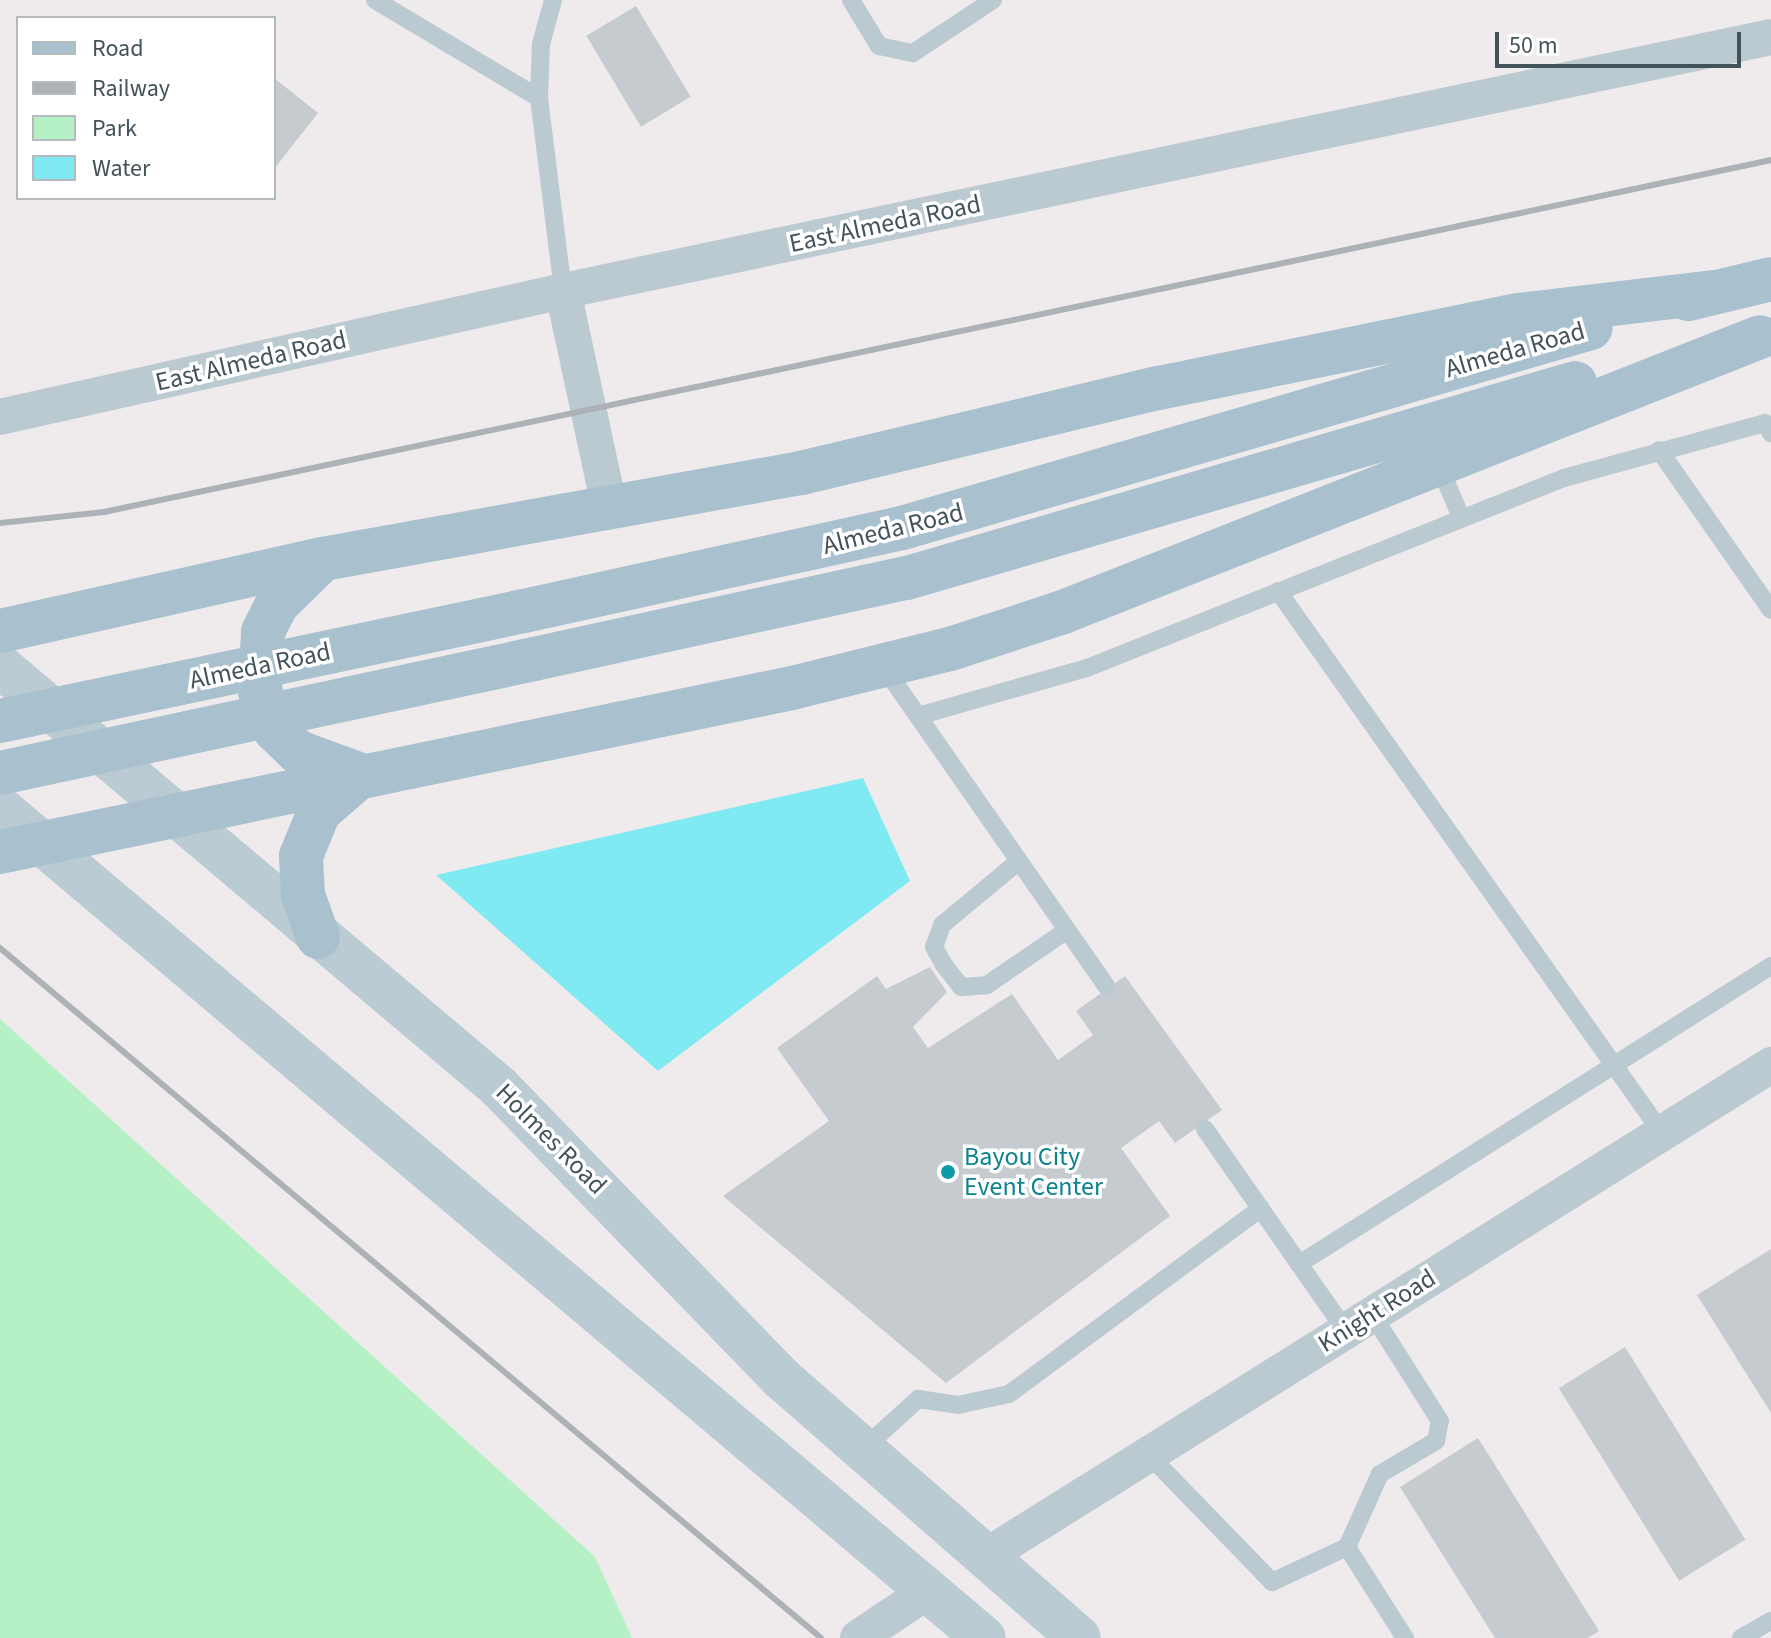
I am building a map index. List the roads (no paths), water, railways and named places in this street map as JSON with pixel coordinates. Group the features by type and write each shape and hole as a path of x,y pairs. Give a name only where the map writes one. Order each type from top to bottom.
{"main road":[{"name":"Almeda Road","path":"0,721 902,528 1714,292 1771,279"},
{"path":"0,631 323,559 801,473 1159,388 1519,315 1714,292"},
{"name":"Almeda Road","path":"0,773 907,578 1618,371 1766,336"},
{"path":"20,847 883,666 1063,612 1766,336"},
{"path":"323,559 277,604 263,632 260,691 275,730 298,752 361,775"},
{"name":"Holmes Road","path":"0,666 179,814 544,1129 781,1378 983,1558 1079,1638"},
{"path":"318,937 303,895 301,856 319,812 361,775"},
{"path":"0,808 20,847 778,1464 984,1638"},
{"path":"778,1464 809,1459 917,1544 983,1558"},
{"path":"928,1591 977,1596 1036,1638"}],"street":[{"name":"East Almeda Road","path":"0,417 563,291 1771,37"},
{"path":"563,291 609,506"},
{"name":"Knight Road","path":"983,1558 1771,1065"},
{"path":"858,1638 928,1591"}],"lane":[{"path":"375,0 539,98"},
{"path":"553,0 541,44 539,98 563,291"},
{"path":"851,0 879,46 913,53 993,0"},
{"path":"918,716 1087,668 1460,515 1659,450 1765,423 1771,433"},
{"path":"1659,450 1771,610"},
{"path":"1439,465 1460,515"},
{"path":"1278,591 1617,1063 1662,1133"},
{"path":"883,666 1106,986"},
{"path":"1019,861 942,925 934,947 944,965 961,987 987,985 1067,930"},
{"path":"1299,1264 1771,966"},
{"path":"1149,1455 1272,1582 1347,1547 1380,1474 1436,1441 1440,1421 1359,1323 1299,1264 1205,1129"},
{"path":"862,1450 918,1399 958,1405 1009,1394 1261,1208"},
{"path":"1347,1547 1405,1638"},
{"path":"1741,1638 1771,1621"}],"water":[{"path":"863,778 910,881 658,1071 436,875"}],"railway":[{"path":"0,523 104,512 1771,160"},
{"path":"0,948 821,1638"}],"place":[{"name":"Bayou City Event Center","path":"948,1172"}]}
